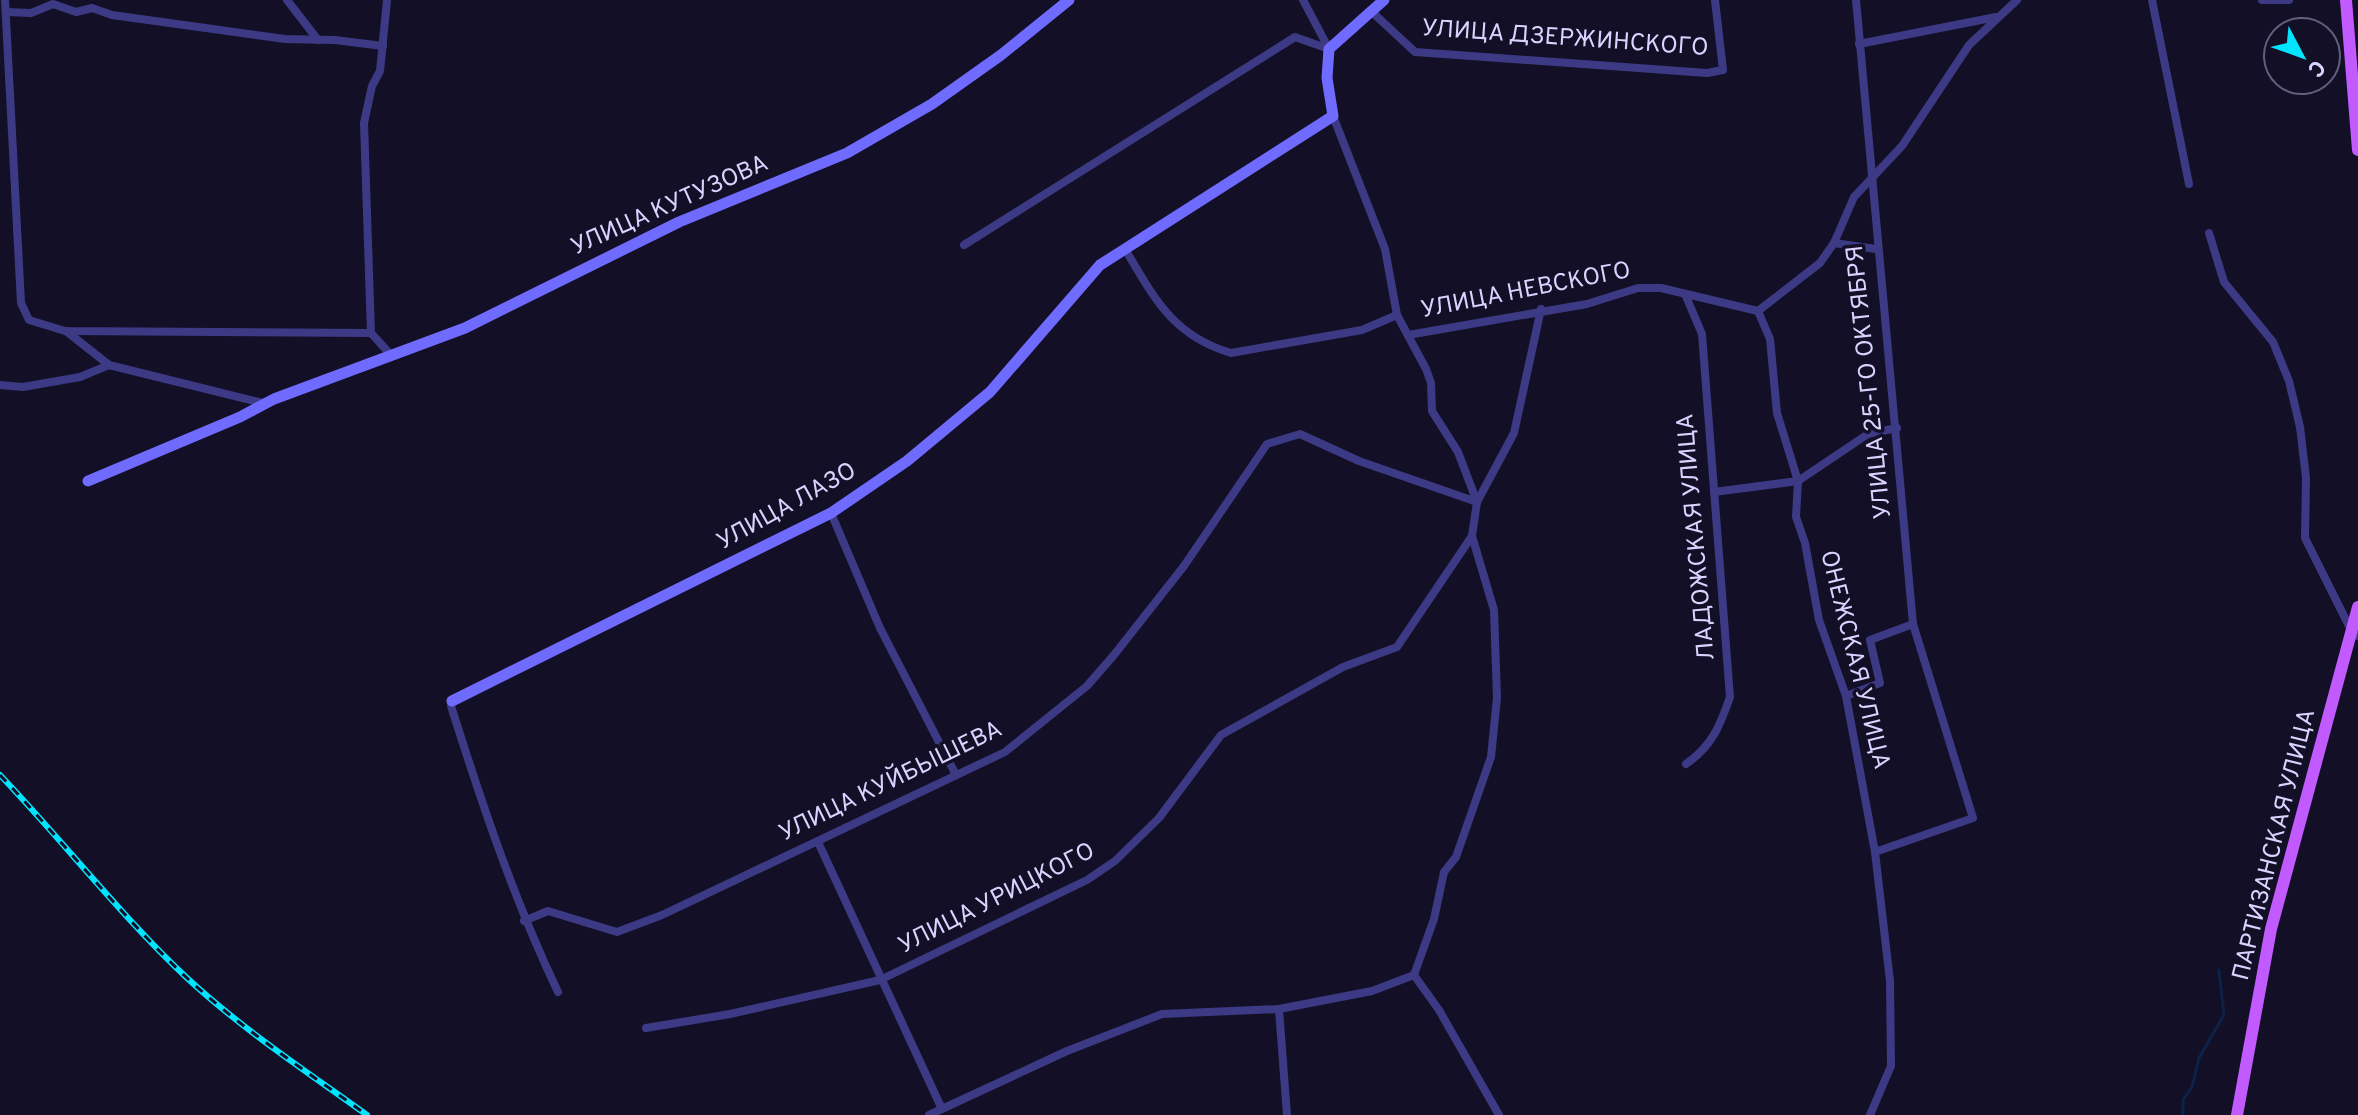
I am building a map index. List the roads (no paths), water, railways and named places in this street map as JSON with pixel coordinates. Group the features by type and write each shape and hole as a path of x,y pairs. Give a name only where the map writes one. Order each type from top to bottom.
{"main road":[{"path":"2346,0 2358,150"},
{"name":"ПАРТИЗАНСКАЯ УЛИЦА","path":"2237,1115 2271,929 2355,635 2358,607"}],"street":[{"path":"5,0 3,27 21,303 29,320 65,331 371,333"},
{"path":"287,0 318,40"},
{"path":"387,0 380,71 372,86 364,123 371,333 391,355"},
{"name":"УЛИЦА КУТУЗОВА","path":"88,481 240,417 263,403 465,328 679,222 847,153 932,104 1001,55 1069,0"},
{"path":"1303,0 1329,49 1327,78 1333,116 1385,249 1397,315 1431,383 1432,411 1458,452 1477,502"},
{"path":"1329,49 1384,0"},
{"name":"УЛИЦА ДЗЕРЖИНСКОГО","path":"1371,11 1415,52 1707,73 1723,70 1715,0"},
{"name":"УЛИЦА 25-ГО ОКТЯБРЯ","path":"1856,0 1876,249 1897,428 1913,624 1973,818 1875,852"},
{"path":"1758,311 1820,263 1834,243 1854,197 1870,176 1902,146 1969,45 2017,0"},
{"path":"2152,0 2189,184"},
{"path":"2262,0 2289,0"},
{"path":"6,12 31,13 53,4 76,12 92,8 112,15 383,46"},
{"path":"1859,44 1996,17"},
{"path":"964,245 1295,37 1329,49"},
{"name":"УЛИЦА ЛАЗО","path":"558,992 524,921 486,815 452,701 831,513 907,461 990,392 1100,265 1333,116"},
{"path":"2209,233 2224,282 2273,342 2289,381 2300,427 2306,478 2305,538 2355,635"},
{"path":"1834,243 1876,249"},
{"path":"1125,249 1168,318 1211,348 1231,353 1362,330 1397,315"},
{"name":"УЛИЦА НЕВСКОГО","path":"1408,335 1541,309 1587,304 1638,288 1661,288 1758,311"},
{"name":"ЛАДОЖСКАЯ УЛИЦА","path":"1685,294 1702,334 1730,697 1707,750 1686,764"},
{"path":"929,1115 1067,1051 1162,1014 1279,1009 1372,991 1414,975 1434,919 1444,872 1456,857 1491,757 1497,698 1494,610 1472,536 1477,502 1514,433 1541,309"},
{"name":"ОНЕЖСКАЯ УЛИЦА","path":"1758,311 1770,339 1777,413 1798,481 1796,517 1805,543 1819,620 1846,696 1875,852 1890,981 1888,1018 1891,1066 1870,1115"},
{"path":"65,331 109,365 263,403"},
{"path":"0,385 23,387 80,377 109,365"},
{"path":"1714,492 1798,481 1868,434 1897,428"},
{"name":"УЛИЦА КУЙБЫШЕВА","path":"524,921 548,911 617,932 662,915 1005,752 1087,686 1184,566 1267,444 1300,434 1359,461 1477,502"},
{"path":"831,513 880,628 956,775"},
{"name":"УЛИЦА УРИЦКОГО","path":"646,1028 730,1014 880,980 1087,880 1115,861 1168,807 1221,735 1343,667 1397,647 1472,536"},
{"path":"1846,696 1880,683 1870,640 1913,624"},
{"path":"818,842 942,1109"},
{"path":"1414,975 1439,1010 1499,1115"},
{"path":"1279,1009 1287,1115"}],"waterway":[{"path":"2183,1115 2183,1100 2192,1087 2199,1058 2224,1015 2219,970"}],"railway":[{"path":"0,775 138,929 187,978 252,1032 367,1115"}]}
